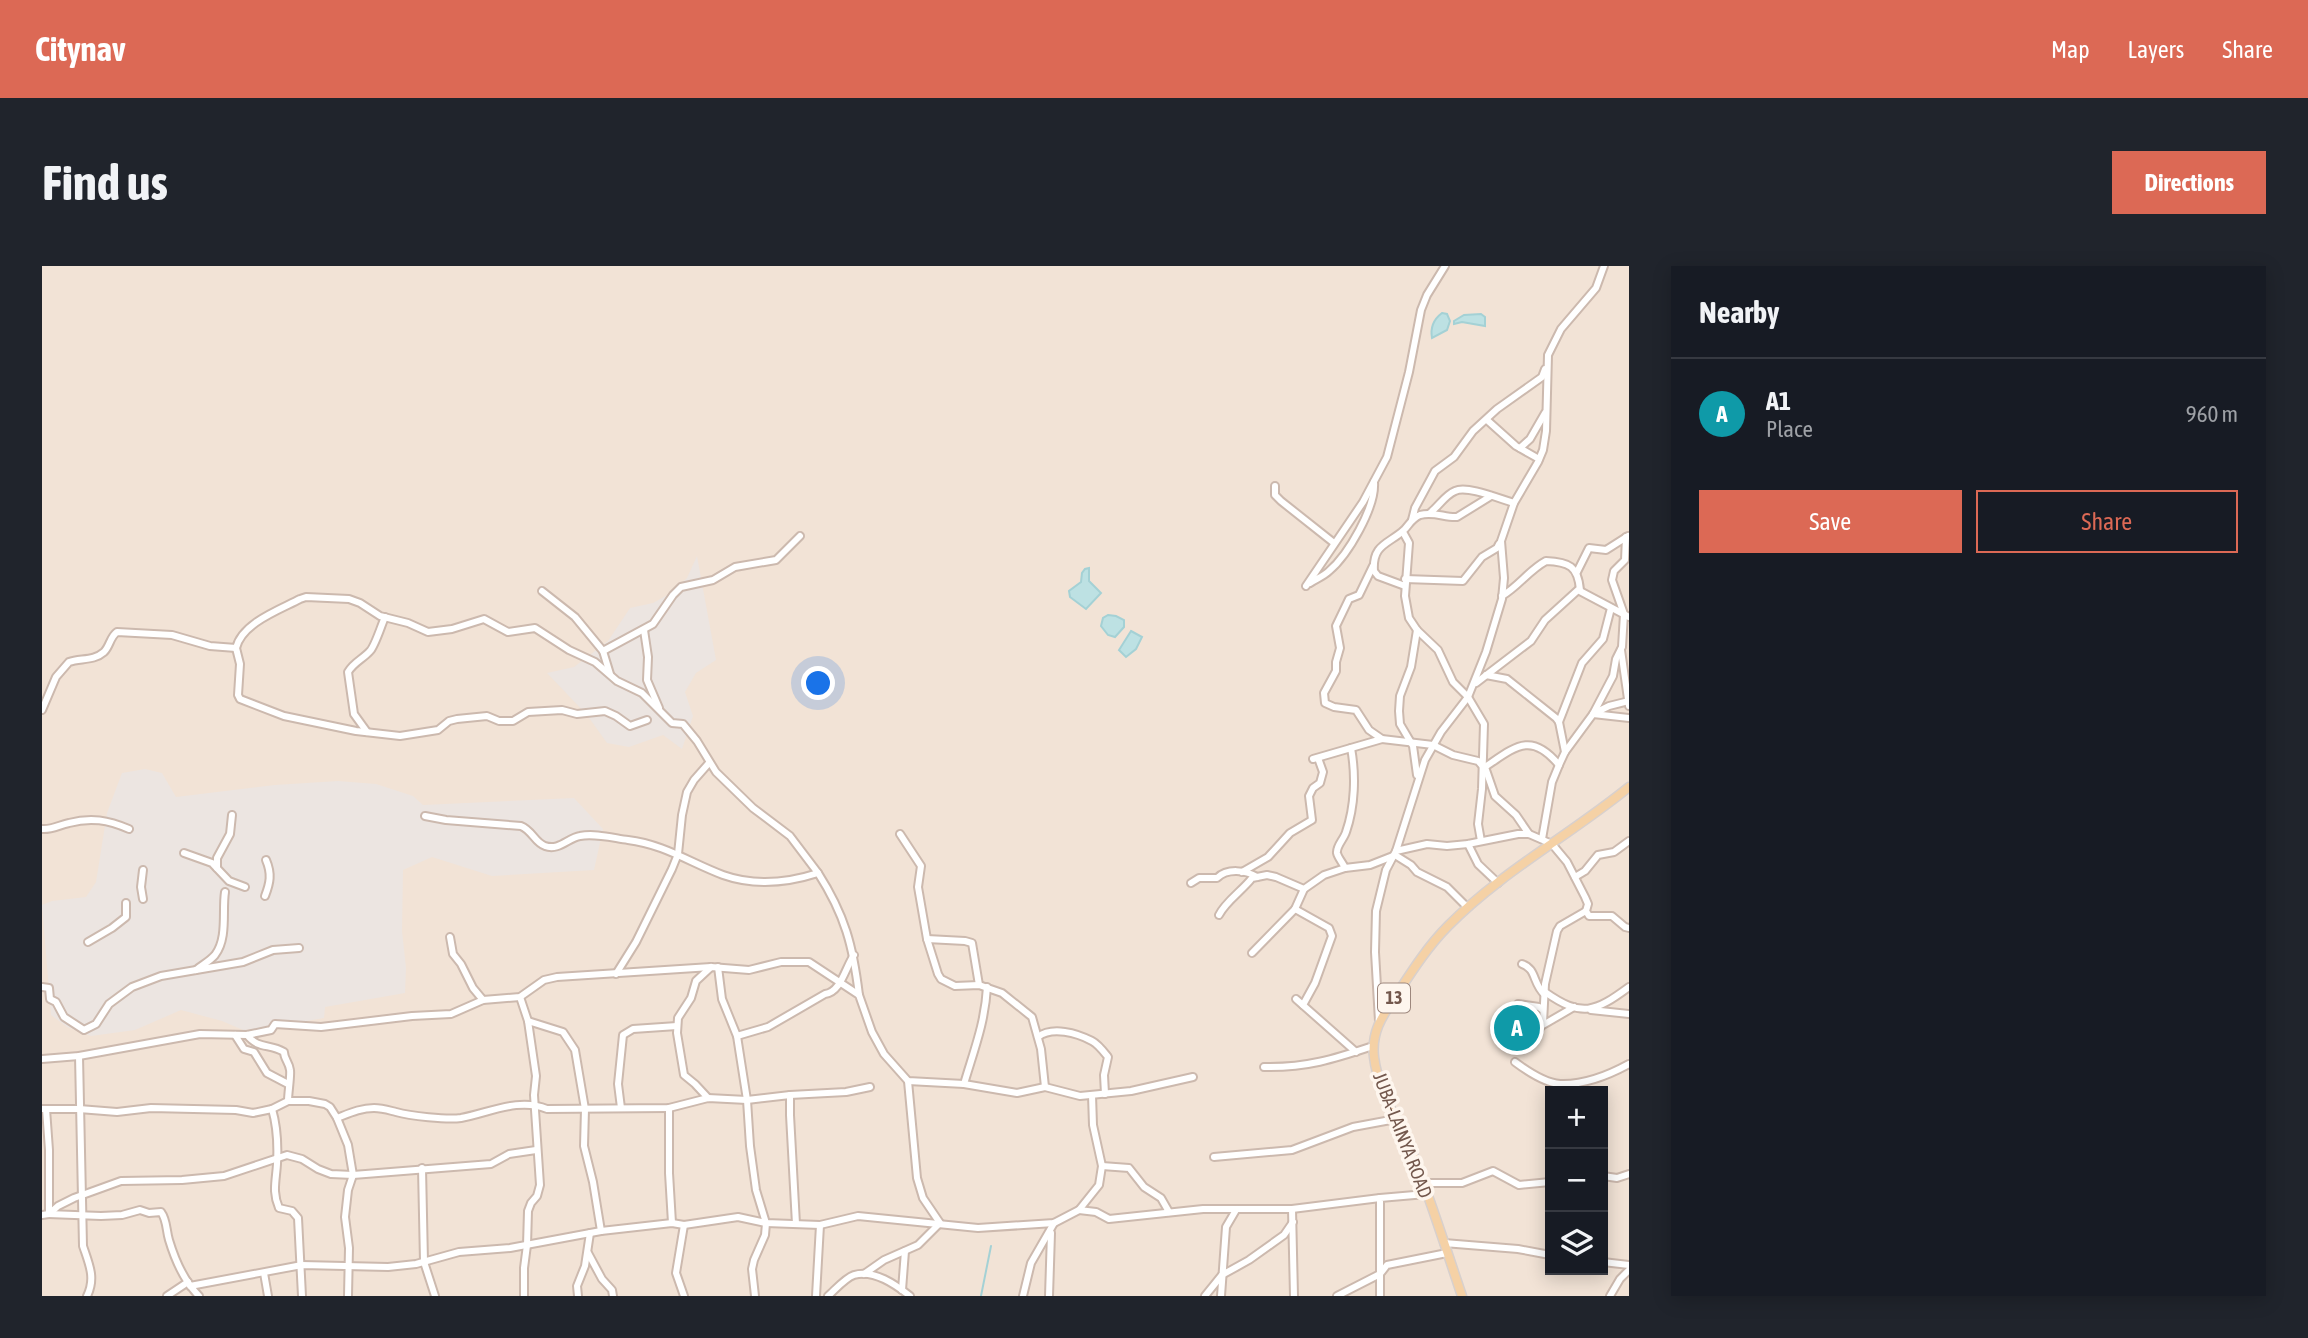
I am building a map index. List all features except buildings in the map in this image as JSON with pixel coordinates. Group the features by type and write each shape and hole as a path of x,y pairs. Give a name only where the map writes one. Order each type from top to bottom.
{"main road":[{"name":"JUBA-LAINYA ROAD","path":"1462,1296 1414,1158 1377,1072 1373,1046 1375,1032 1379,1021 1430,947 1467,907 1629,787"}],"street":[{"path":"1374,482 1372,506 1350,546 1329,572 1306,586 1374,482 1394,435 1421,310 1445,266"},
{"path":"1412,520 1415,508 1435,471 1454,457 1474,431 1502,404 1542,377 1553,343 1561,329 1591,296 1604,266"},
{"path":"1373,566 1378,576 1405,582 1463,581 1482,557 1497,548 1514,503 1539,459 1546,431 1547,364"},
{"path":"1520,448 1530,439 1546,412"},
{"path":"1487,420 1520,448 1539,459"},
{"path":"1275,486 1275,495 1281,501 1334,543"},
{"path":"1429,514 1458,489 1467,489 1514,503"},
{"path":"1382,739 1369,730 1359,712 1328,705 1324,698 1325,688 1336,671 1340,648 1336,626 1349,598 1359,595 1382,544 1403,532 1412,520 1420,515 1458,517 1491,496"},
{"path":"1403,532 1409,542 1405,582 1409,618 1417,630 1438,650 1454,682 1468,697 1484,724 1484,766 1478,824 1481,841"},
{"path":"603,652 653,624 681,587 713,580 735,567 776,560 800,536"},
{"path":"1580,590 1577,572 1588,548 1606,550 1628,536"},
{"path":"1542,839 1552,782 1564,752 1593,714 1611,681 1621,650 1627,614 1612,580 1614,571 1625,560 1628,536"},
{"path":"1379,1021 1374,952 1376,911 1386,870 1395,853 1418,779 1433,745 1468,697 1486,652 1502,596 1504,578 1501,541"},
{"path":"1502,596 1533,568 1546,561 1569,566 1577,572"},
{"path":"1580,590 1627,614"},
{"path":"1473,685 1531,641 1545,620 1580,590"},
{"path":"541,591 575,617 603,652 611,676"},
{"path":"647,720 629,726 605,711 578,714 562,710 528,712 513,722 499,721 487,716 457,719 449,721 438,730 406,736 367,732 284,716 246,703 238,695 240,664 236,648 242,634 253,625 306,597 349,599 385,617 428,632 484,620 508,632 535,628 569,650 595,662 611,676 642,694 672,723 684,726 697,741 709,764 753,808 790,836 832,895 848,929 859,995 873,1032 884,1054 908,1081 919,1189 940,1223"},
{"path":"1564,752 1559,722 1582,663 1603,639 1611,608"},
{"path":"367,732 354,713 348,672 372,649 385,617"},
{"path":"645,630 648,657 646,680 661,713"},
{"path":"1417,630 1411,667 1399,701 1400,723 1414,750 1418,779"},
{"path":"42,710 56,677 69,662 101,654 117,632 172,635 210,646 236,648"},
{"path":"1593,714 1609,706 1629,703 1621,650"},
{"path":"1486,675 1507,679 1559,722"},
{"path":"1593,714 1629,718"},
{"path":"1242,872 1268,858 1290,833 1312,820 1309,796 1313,788 1320,783 1323,772 1315,758 1382,739 1433,745 1453,755 1478,761 1484,766 1495,796 1516,815 1529,834"},
{"path":"1484,766 1524,745 1548,751 1559,765"},
{"path":"1345,868 1337,849 1345,835 1352,800 1354,769 1351,748"},
{"path":"616,974 636,942 678,854 687,792 709,764"},
{"path":"217,868 217,858 230,834 232,814"},
{"path":"425,816 521,826 547,847 556,847 576,836 647,843 726,876 752,882 791,880 818,873"},
{"path":"43,831 79,820 94,819 129,829"},
{"path":"900,834 921,866 918,887 927,939 941,979 955,986 983,986 1010,998 1032,1017 1038,1037 1045,1087"},
{"path":"1252,953 1295,909 1304,889 1324,875 1370,864 1395,853 1427,844 1468,844 1529,834 1552,844 1567,862 1588,904 1586,911 1560,926 1557,931 1542,1025 1531,1043 1523,1048"},
{"path":"1575,877 1585,871 1598,855 1615,852 1629,841"},
{"path":"1468,844 1478,864 1498,883"},
{"path":"184,853 212,863 229,881 245,887"},
{"path":"1395,853 1418,872 1447,887 1467,907"},
{"path":"265,897 271,871 266,860"},
{"path":"143,870 141,887 144,899"},
{"path":"1191,883 1199,878 1217,878 1222,873 1242,872 1254,874 1258,878"},
{"path":"1219,915 1222,908 1244,889 1252,878 1268,875 1304,889"},
{"path":"196,970 215,954 224,930 225,892"},
{"path":"88,942 126,918 126,903"},
{"path":"1295,909 1329,928 1332,936 1315,983 1303,1005"},
{"path":"1586,911 1592,917 1612,916 1629,928"},
{"path":"450,937 453,954 483,1000"},
{"path":"927,939 972,943 983,986 980,1036 964,1084"},
{"path":"42,987 49,988 50,999 56,1002 64,1017 84,1030 96,1024 109,1004 132,987 161,976 243,961 273,950 299,948"},
{"path":"737,1036 778,1022 824,994 832,992 840,983 854,956"},
{"path":"42,1059 79,1056 200,1034 247,1035 271,1030 275,1024 321,1027 452,1014 483,1000 520,997 544,979 569,976 715,967 749,970 782,962 808,962 859,995"},
{"path":"1522,964 1532,970 1536,985 1560,1004 1629,1014"},
{"path":"708,1098 684,1076 677,1026 678,1017 691,998 696,981 715,967"},
{"path":"715,967 722,999 737,1036 756,1189 766,1223 765,1235 752,1269 755,1296"},
{"path":"1591,1010 1610,1001 1629,987"},
{"path":"520,997 528,1021 536,1076 536,1150 540,1185 528,1211 524,1296"},
{"path":"1296,999 1356,1052"},
{"path":"1518,1004 1543,1010"},
{"path":"1542,1025 1574,1007"},
{"path":"528,1021 556,1029 568,1037 579,1063 585,1109 584,1146 601,1231"},
{"path":"621,1108 618,1084 623,1035 633,1029 677,1026"},
{"path":"1038,1037 1048,1031 1063,1032 1096,1043 1108,1057 1104,1075 1105,1094"},
{"path":"235,1035 244,1049 254,1052 267,1073 288,1084"},
{"path":"247,1035 259,1046 277,1047 284,1052 290,1070 288,1101"},
{"path":"1264,1066 1313,1065 1373,1046"},
{"path":"79,1056 83,1247 93,1279 87,1296"},
{"path":"1515,1062 1559,1084 1593,1081 1629,1064"},
{"path":"908,1081 964,1084 1017,1093 1045,1087 1080,1096 1156,1087 1193,1077"},
{"path":"337,1118 375,1108 398,1113 459,1118 508,1106 536,1104 547,1109 669,1108 708,1098 747,1100 846,1092 870,1087"},
{"path":"790,1095 796,1224"},
{"path":"167,1296 189,1284 302,1265 388,1268 459,1252 527,1245 601,1231 672,1223 684,1225 738,1217 766,1223 820,1225 858,1216 978,1228 1054,1223 1079,1210 1099,1185 1102,1166 1094,1125 1092,1095"},
{"path":"44,1215 50,1172 44,1109 79,1108 117,1112 151,1108 236,1110 253,1114 288,1101 325,1104 337,1118 348,1145 353,1175 348,1190 345,1217 349,1248 348,1296"},
{"path":"669,1108 672,1223"},
{"path":"272,1109 277,1160 273,1193 279,1208 292,1211 298,1218 302,1296"},
{"path":"536,1115 547,1109"},
{"path":"1214,1157 1292,1150 1353,1126 1396,1119"},
{"path":"44,1215 82,1195 121,1181 224,1176 287,1155 331,1174 353,1175 491,1164 509,1154 536,1150"},
{"path":"1102,1166 1129,1168 1144,1187 1161,1198 1169,1212"},
{"path":"422,1168 424,1262 435,1296"},
{"path":"1423,1183 1462,1183 1493,1171 1519,1185 1545,1182"},
{"path":"1608,1177 1618,1178 1629,1174"},
{"path":"1079,1210 1096,1212 1109,1219 1203,1209 1292,1209 1426,1194"},
{"path":"1380,1198 1380,1296"},
{"path":"1292,1209 1294,1296"},
{"path":"44,1215 111,1216 140,1210 149,1213 161,1212 166,1219 175,1256 189,1284 199,1296"},
{"path":"1221,1296 1226,1227 1236,1210"},
{"path":"1205,1296 1222,1275 1284,1235 1293,1222"},
{"path":"864,1274 878,1263 918,1245 940,1223"},
{"path":"1023,1296 1031,1263 1054,1223"},
{"path":"684,1225 676,1273 684,1296"},
{"path":"816,1296 820,1225"},
{"path":"1049,1296 1051,1231"},
{"path":"578,1296 577,1286 585,1266 590,1233"},
{"path":"1444,1243 1545,1254"},
{"path":"902,1290 905,1251"},
{"path":"588,1253 602,1279 612,1290 613,1296"},
{"path":"1337,1296 1380,1273 1387,1265 1447,1253"},
{"path":"1608,1263 1629,1267 1610,1296"},
{"path":"264,1273 268,1296"},
{"path":"828,1296 851,1276 864,1274 892,1282 910,1296"}],"shaded area":[{"path":"42,266 1629,266 1629,1296 42,1296"},
{"path":"697,556 716,660 696,673 685,692 693,716 682,749 663,735 629,747 607,743 587,715 547,673 574,667 608,641 630,608 653,603 671,593 687,578"},
{"path":"145,769 162,773 176,797 275,785 338,781 376,784 413,796 423,805 574,798 603,829 594,870 492,876 432,857 403,870 405,993 325,1007 324,1018 260,1029 243,1030 222,1021 181,1010 135,1030 91,1036 67,1027 51,1015 42,905 52,901 86,897 96,882 107,813 122,773"}],"water":[{"path":"1442,313 1447,314 1450,321 1447,330 1432,338 1433,324"},
{"path":"1481,314 1485,317 1485,326 1462,322 1454,324 1454,321 1464,315"},
{"path":"1089,568 1089,581 1101,593 1086,609 1070,597 1069,591 1081,582 1082,573"},
{"path":"1108,615 1124,620 1124,627 1115,637 1108,635 1101,626 1103,618"},
{"path":"1131,631 1142,637 1136,649 1126,657 1119,650"}],"waterway":[{"path":"981,1296 991,1246"}],"place":[{"name":"A1","path":"1517,1028"}]}
